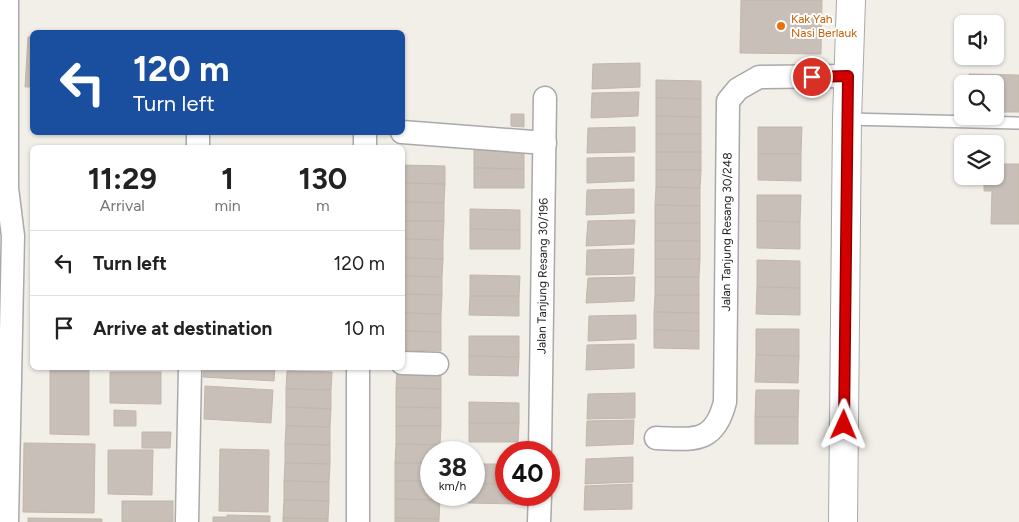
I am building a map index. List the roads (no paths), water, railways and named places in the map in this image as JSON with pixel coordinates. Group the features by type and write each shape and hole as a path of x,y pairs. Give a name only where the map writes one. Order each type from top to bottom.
{"street":[{"path":"7,0 7,188 13,236 8,522"},
{"path":"843,522 847,119 851,0"},
{"name":"Jalan Tanjung Resang 30/248","path":"656,438 698,439 714,427 722,416 725,402 728,101 738,89 759,77 848,76"},
{"name":"Jalan Tanjung Resang 30/196","path":"540,441 545,98"},
{"path":"405,132 545,143"},
{"path":"405,363 436,364"},
{"path":"187,522 190,370"},
{"path":"358,370 358,522"},
{"path":"539,522 540,506"}],"lane":[{"path":"847,119 1017,123"}],"place":[{"name":"Kak Yah Nasi Berlauk","path":"781,26"}]}
